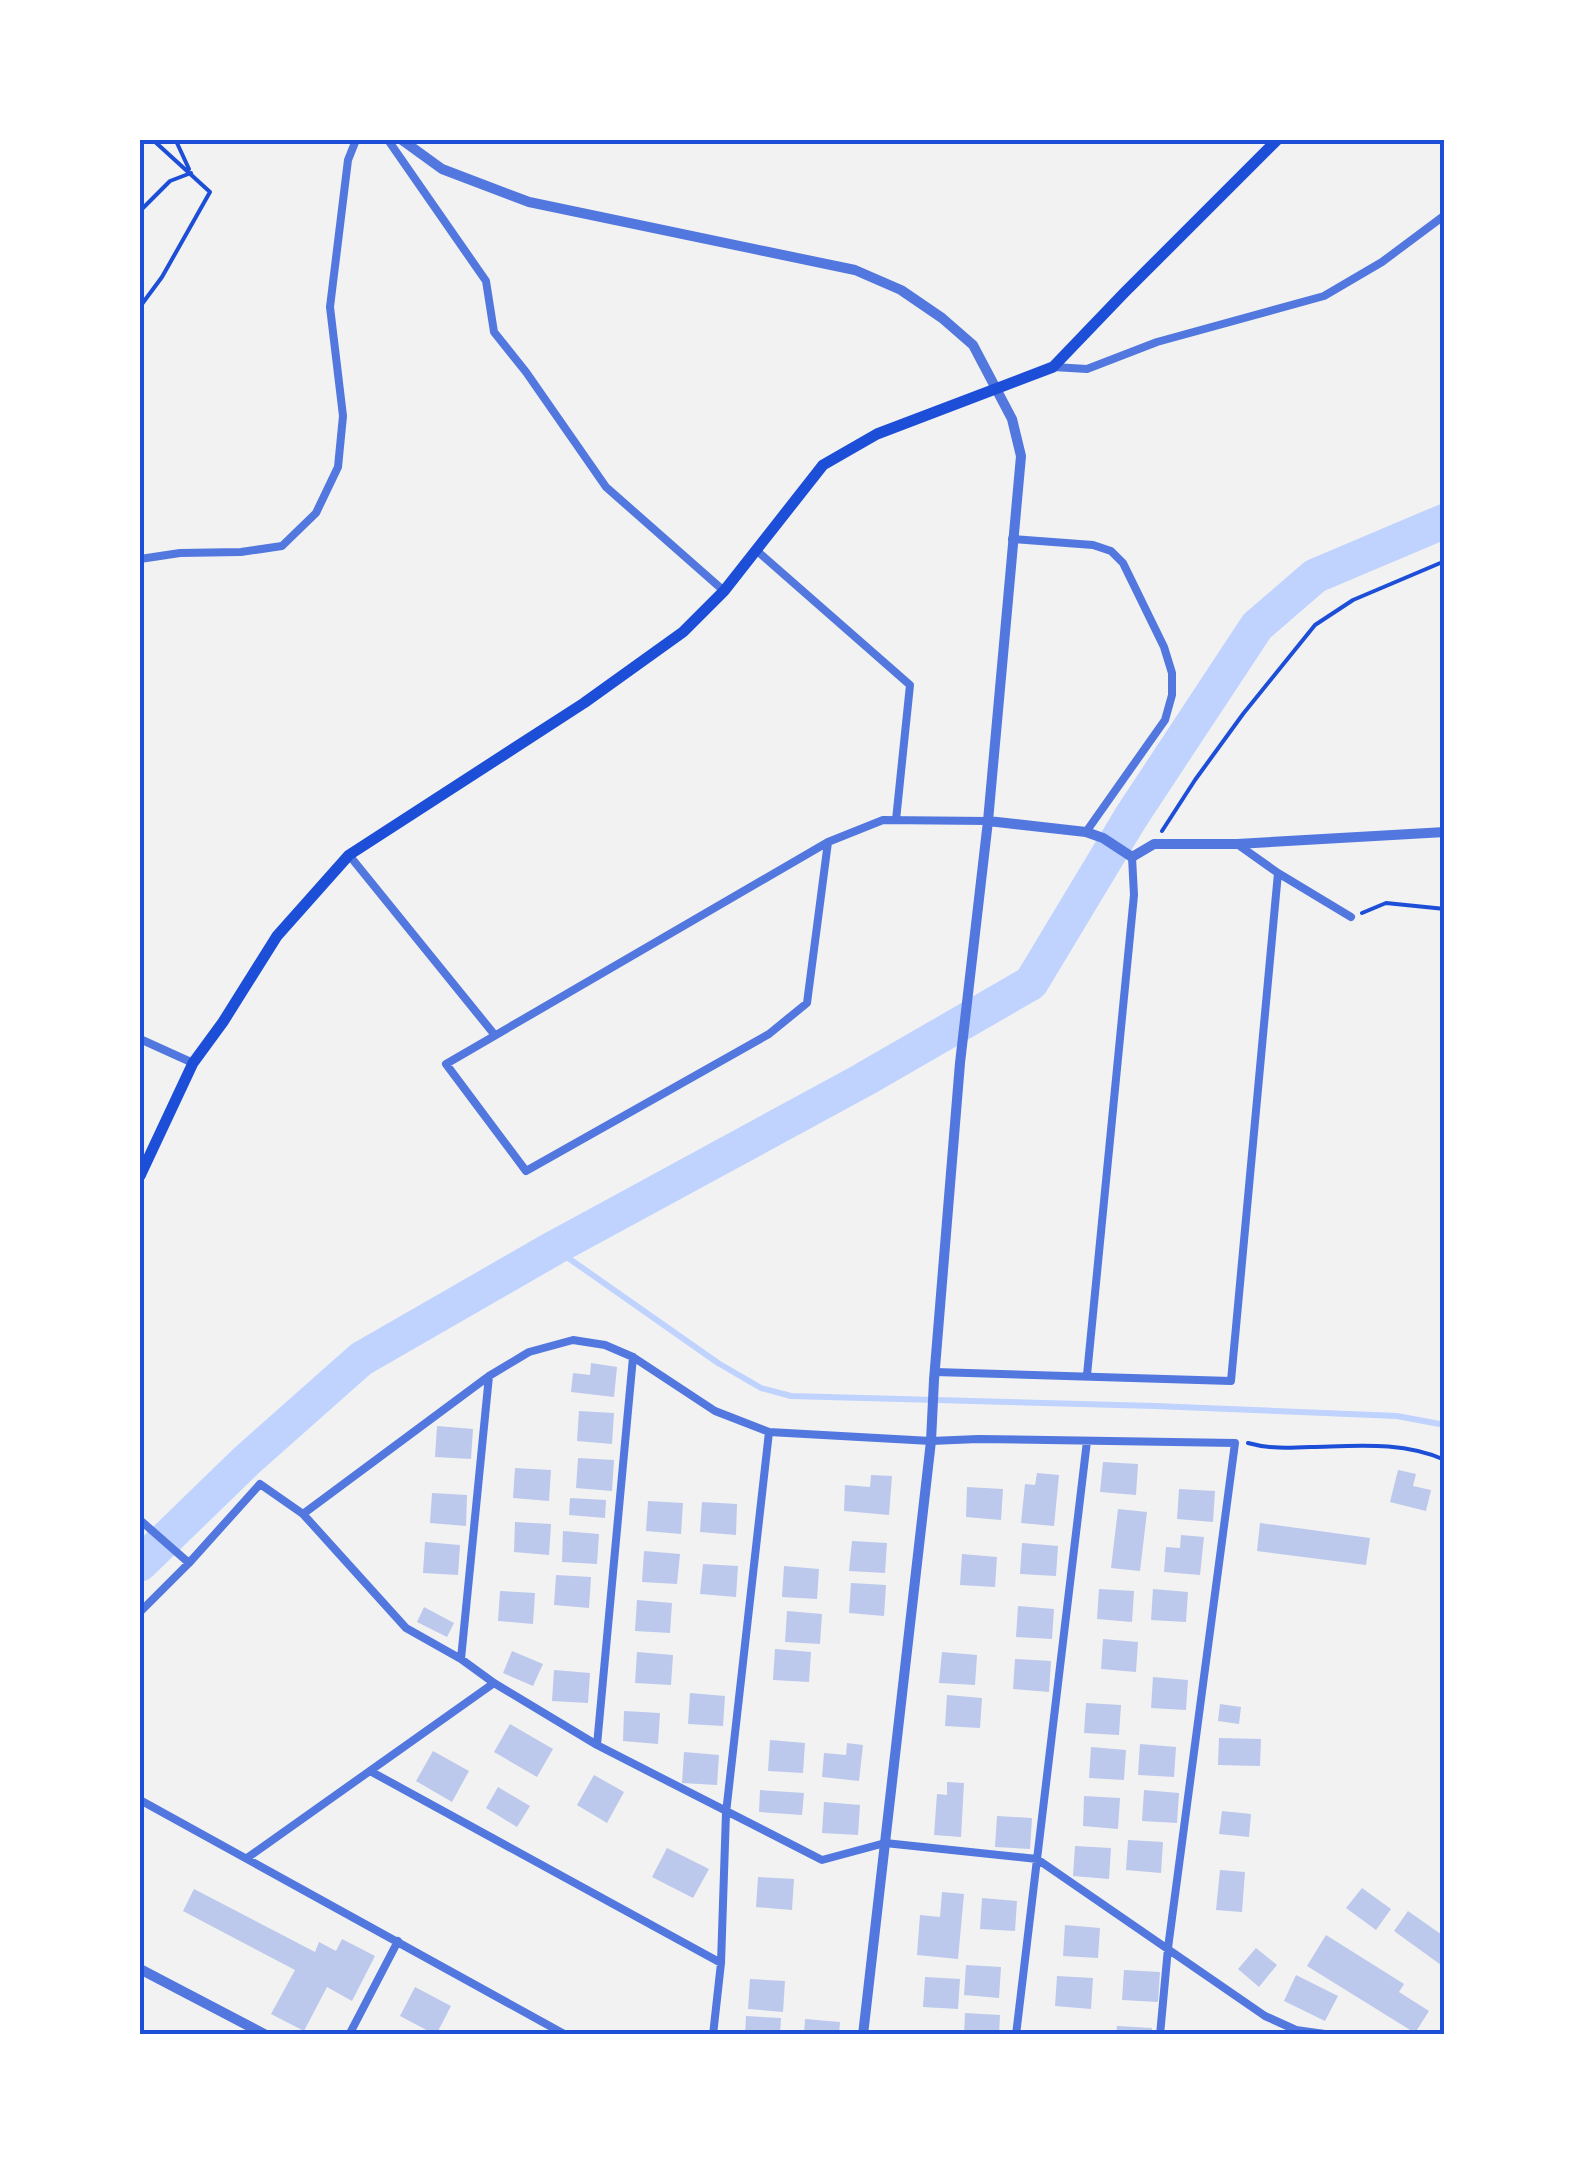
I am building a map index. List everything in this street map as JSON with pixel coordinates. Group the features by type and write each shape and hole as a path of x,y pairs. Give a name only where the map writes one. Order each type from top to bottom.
{"main road":[{"path":"140,1176 193,1064 277,936 349,855 584,703 683,632 724,591 823,464 877,434 1053,367 1277,140"}],"street":[{"path":"140,559 282,546 316,513 338,467 343,416 330,307 348,160 356,140"},
{"path":"388,140 486,282 494,332 606,488 724,591"},
{"path":"402,140 442,169 530,202 856,270 901,290 973,345 1012,418 1021,456 988,821 960,1063 931,1441 863,2035"},
{"path":"1053,367 1087,370 1157,342 1324,296 1382,262 1445,216"},
{"path":"1012,539 1093,544 1111,551 1123,563 1164,647 1172,673 1172,695 1165,720 1086,832"},
{"path":"756,550 910,685 896,820"},
{"path":"828,842 807,1003 769,1034 526,1171 446,1064 828,842 884,820 988,821 1086,832 1132,857"},
{"path":"1132,857 1154,844 1237,844 1445,832"},
{"path":"1237,844 1351,917"},
{"path":"349,855 494,1034"},
{"path":"1087,1375 1134,895 1132,857"},
{"path":"934,1376 1087,1375 1231,1381 1278,873"},
{"path":"140,1039 193,1064"},
{"path":"303,1514 489,1376 529,1352 573,1340 605,1345 633,1357 714,1411 769,1432 931,1441 1235,1444 1168,1948 1160,2035"},
{"path":"596,1746 633,1357"},
{"path":"461,1660 489,1376"},
{"path":"713,2035 721,1963 726,1813 769,1432"},
{"path":"1016,2035 1087,1442"},
{"path":"140,1612 260,1484 303,1514 406,1628 596,1746 726,1813 822,1860 885,1843 1037,1860 1265,2016 1296,2030 1332,2035"},
{"path":"140,1520 189,1563"},
{"path":"247,1858 494,1683"},
{"path":"370,1772 721,1963"},
{"path":"140,1800 566,2035"},
{"path":"349,2035 398,1942"},
{"path":"140,1969 266,2035"}],"path":[{"path":"140,316 142,304 162,277 210,192 153,140"},
{"path":"180,140 177,143 191,173"},
{"path":"140,211 170,181 191,173"},
{"path":"1154,844 1242,714 1315,626 1353,600 1445,561"},
{"path":"1351,917 1386,903 1445,910"},
{"path":"1245,1442 1279,1449 1400,1447 1445,1460"}],"building":[{"path":"591,1363 617,1367 614,1397 571,1392 573,1373 590,1375"},
{"path":"579,1411 614,1413 612,1444 577,1441"},
{"path":"437,1426 473,1429 471,1459 435,1457"},
{"path":"578,1458 614,1460 612,1491 576,1488"},
{"path":"1103,1462 1138,1464 1136,1495 1100,1492"},
{"path":"515,1468 551,1470 549,1501 513,1498"},
{"path":"1398,1470 1416,1474 1413,1486 1431,1490 1426,1511 1390,1502"},
{"path":"1037,1473 1059,1475 1054,1526 1021,1523 1025,1484 1035,1485"},
{"path":"871,1475 892,1476 889,1515 844,1511 845,1485 870,1487"},
{"path":"967,1487 1003,1489 1001,1520 966,1517"},
{"path":"1179,1489 1215,1491 1213,1522 1177,1519"},
{"path":"432,1493 467,1495 466,1526 430,1523"},
{"path":"570,1498 606,1500 605,1518 569,1515"},
{"path":"648,1501 683,1503 681,1534 646,1531"},
{"path":"702,1502 737,1504 736,1535 700,1532"},
{"path":"1118,1509 1147,1512 1140,1571 1111,1568"},
{"path":"515,1522 551,1524 549,1555 514,1552"},
{"path":"1260,1523 1370,1538 1366,1565 1257,1551"},
{"path":"563,1531 599,1534 597,1564 562,1562"},
{"path":"1181,1535 1204,1537 1200,1575 1164,1572 1166,1547 1180,1548"},
{"path":"852,1541 887,1543 885,1573 849,1571"},
{"path":"425,1542 460,1545 458,1575 423,1573"},
{"path":"1022,1543 1058,1546 1056,1576 1020,1574"},
{"path":"644,1551 680,1554 677,1584 642,1582"},
{"path":"962,1554 997,1557 995,1587 960,1585"},
{"path":"703,1564 738,1566 736,1597 700,1594"},
{"path":"784,1566 819,1569 817,1599 782,1597"},
{"path":"556,1575 591,1577 589,1608 554,1605"},
{"path":"851,1583 886,1585 884,1616 849,1613"},
{"path":"1099,1589 1134,1591 1132,1622 1097,1619"},
{"path":"1153,1589 1188,1592 1186,1622 1151,1620"},
{"path":"500,1591 535,1593 533,1624 498,1621"},
{"path":"637,1600 672,1603 670,1633 635,1631"},
{"path":"1018,1606 1054,1609 1052,1639 1016,1637"},
{"path":"424,1607 454,1623 447,1637 417,1622"},
{"path":"787,1611 822,1614 820,1644 785,1642"},
{"path":"1103,1639 1138,1642 1136,1672 1101,1669"},
{"path":"775,1649 811,1652 809,1682 773,1680"},
{"path":"512,1651 543,1664 533,1686 503,1673"},
{"path":"637,1652 673,1655 671,1685 635,1683"},
{"path":"942,1652 977,1655 975,1685 939,1683"},
{"path":"1015,1659 1051,1661 1049,1692 1013,1689"},
{"path":"554,1670 590,1673 588,1703 552,1701"},
{"path":"1153,1677 1188,1680 1186,1710 1151,1708"},
{"path":"690,1693 725,1696 723,1726 688,1724"},
{"path":"947,1695 982,1698 980,1728 945,1726"},
{"path":"1086,1703 1121,1705 1119,1735 1084,1733"},
{"path":"1220,1704 1241,1707 1239,1724 1218,1721"},
{"path":"624,1711 660,1713 658,1744 623,1741"},
{"path":"510,1724 553,1749 537,1777 494,1752"},
{"path":"1219,1738 1261,1739 1260,1766 1218,1765"},
{"path":"770,1740 805,1743 803,1773 768,1771"},
{"path":"847,1743 863,1745 859,1781 822,1777 824,1753 846,1755"},
{"path":"1140,1744 1176,1747 1174,1777 1138,1775"},
{"path":"1091,1747 1126,1750 1124,1780 1089,1778"},
{"path":"433,1751 469,1771 452,1802 416,1781"},
{"path":"684,1752 719,1755 717,1785 682,1783"},
{"path":"594,1775 624,1792 607,1823 577,1805"},
{"path":"947,1782 964,1783 961,1837 934,1835 937,1794 947,1795"},
{"path":"498,1787 530,1806 517,1827 486,1808"},
{"path":"760,1790 804,1793 802,1815 759,1812"},
{"path":"1144,1790 1179,1793 1177,1823 1142,1821"},
{"path":"1084,1796 1120,1798 1118,1829 1083,1826"},
{"path":"824,1802 860,1805 858,1835 822,1833"},
{"path":"1222,1811 1251,1814 1249,1837 1219,1834"},
{"path":"997,1816 1032,1818 1030,1849 995,1847"},
{"path":"1128,1840 1163,1842 1161,1873 1126,1870"},
{"path":"1075,1846 1111,1848 1109,1879 1073,1876"},
{"path":"667,1848 709,1869 693,1898 652,1877"},
{"path":"1220,1870 1245,1872 1242,1912 1216,1910"},
{"path":"758,1877 794,1879 792,1910 756,1907"},
{"path":"1362,1888 1391,1909 1376,1930 1346,1908"},
{"path":"194,1889 315,1952 319,1942 336,1951 342,1939 375,1956 352,2001 327,1987 304,2031 271,2014 295,1970 183,1911"},
{"path":"942,1892 964,1894 958,1959 917,1955 920,1915 940,1917"},
{"path":"982,1898 1017,1901 1015,1931 980,1929"},
{"path":"1408,1911 1445,1937 1445,1959 1441,1965 1394,1931"},
{"path":"1065,1925 1100,1928 1098,1958 1063,1956"},
{"path":"1326,1935 1404,1984 1399,1992 1429,2011 1415,2033 1307,1966"},
{"path":"1256,1948 1277,1965 1259,1987 1238,1969"},
{"path":"966,1965 1001,1967 999,1998 964,1995"},
{"path":"1124,1970 1160,1972 1158,2002 1122,2000"},
{"path":"1296,1975 1338,1996 1325,2021 1284,2001"},
{"path":"1057,1976 1093,1978 1091,2009 1055,2006"},
{"path":"925,1977 960,1979 958,2009 923,2007"},
{"path":"750,1979 785,1981 783,2012 748,2009"},
{"path":"415,1987 451,2006 436,2035 400,2016"},
{"path":"965,2013 1000,2015 999,2035 964,2035"},
{"path":"746,2016 781,2018 780,2035 745,2035"},
{"path":"805,2019 840,2022 839,2035 804,2035"},
{"path":"1117,2026 1152,2028 1151,2035 1116,2035"}],"waterway":[{"path":"140,1564 246,1461 361,1359 1031,983 1131,817 1257,626 1315,576 1445,521"},
{"path":"554,1248 718,1363 761,1388 791,1396 1397,1416 1445,1425"}]}
